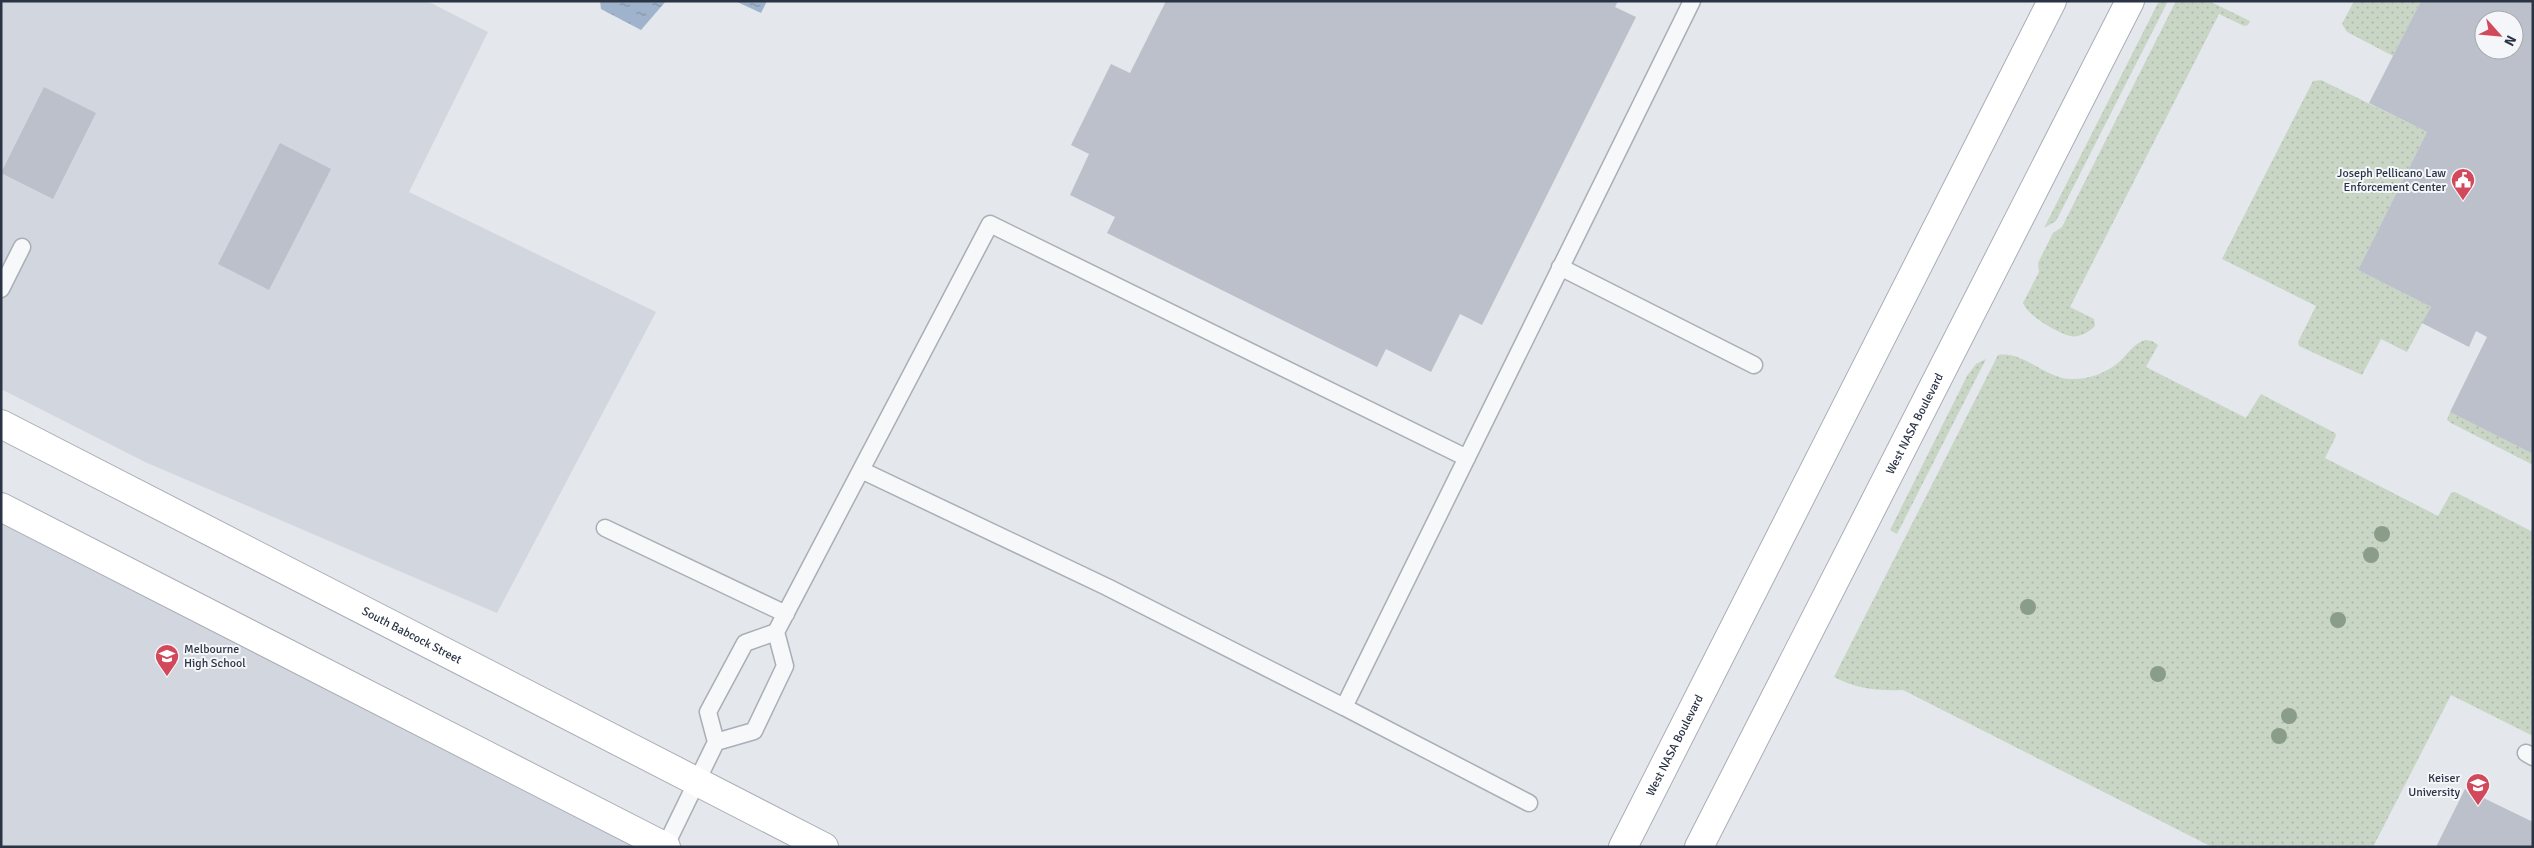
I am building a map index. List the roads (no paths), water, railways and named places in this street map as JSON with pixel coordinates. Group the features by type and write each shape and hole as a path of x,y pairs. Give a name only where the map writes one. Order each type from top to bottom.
{"main road":[{"name":"West NASA Boulevard","path":"1623,847 2052,1"},
{"name":"West NASA Boulevard","path":"1699,847 2130,1"},
{"name":"South Babcock Street","path":"1,424 824,847"},
{"path":"1,507 665,847"}],"lane":[{"path":"1344,707 1692,1"},
{"path":"665,847 716,742 708,712 745,643 776,632 990,224 1467,458"},
{"path":"1,289 22,246"},
{"path":"1560,267 1754,365"},
{"path":"862,470 1107,587 1529,803"},
{"path":"605,528 786,614"},
{"path":"716,742 754,731 785,666 776,632"}],"water":[{"path":"600,1 666,1 641,30 601,9"},
{"path":"735,1 767,1 761,13"}],"place":[{"name":"Joseph Pellicano Law Enforcement Center","path":"2463,201"},
{"name":"Melbourne High School","path":"167,677"},
{"name":"Keiser University","path":"2478,806"}]}
